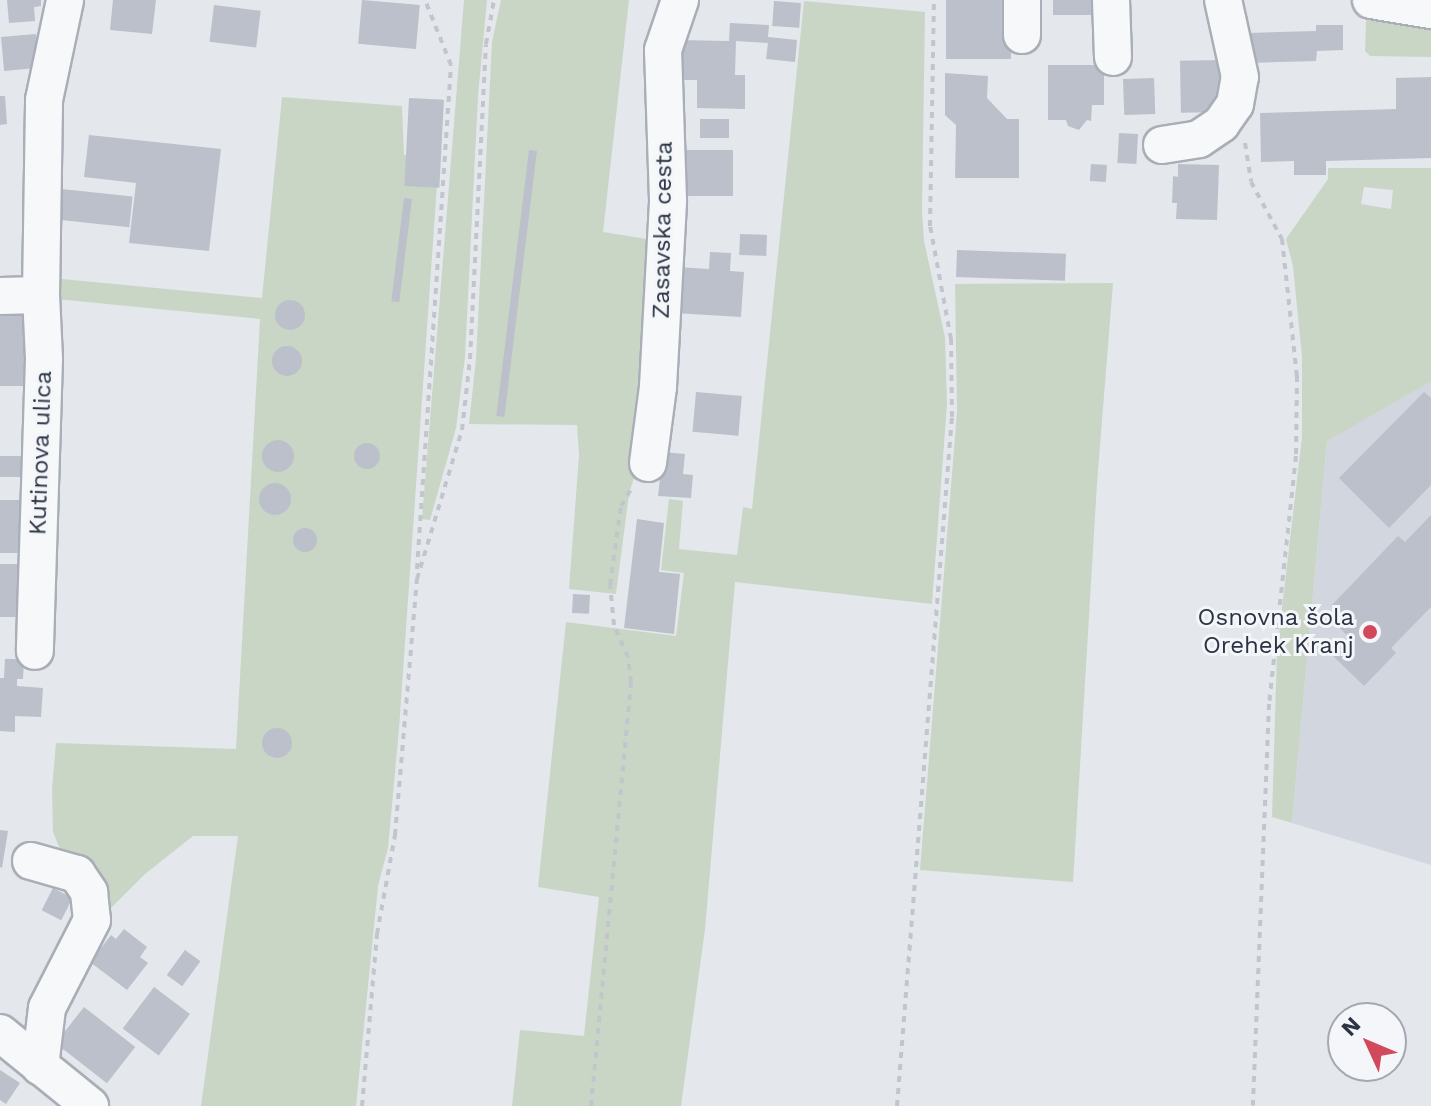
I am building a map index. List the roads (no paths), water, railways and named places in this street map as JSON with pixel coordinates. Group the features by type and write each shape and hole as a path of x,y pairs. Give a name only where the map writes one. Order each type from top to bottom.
{"street":[{"path":"0,296 41,295 44,100 65,0"},
{"name":"Zasavska cesta","path":"648,463 658,387 668,200 663,50 680,0"},
{"path":"1111,0 1113,57"},
{"path":"1162,145 1199,139 1221,124 1235,104 1240,77 1223,0"},
{"path":"1371,0 1431,10"},
{"name":"Kutinova ulica","path":"35,651 44,359 41,295"},
{"path":"31,861 77,874 89,892 92,920 47,1008 40,1067"},
{"path":"0,1033 90,1106"}],"place":[{"name":"Osnovna šola Orehek Kranj","path":"1370,632"}]}
